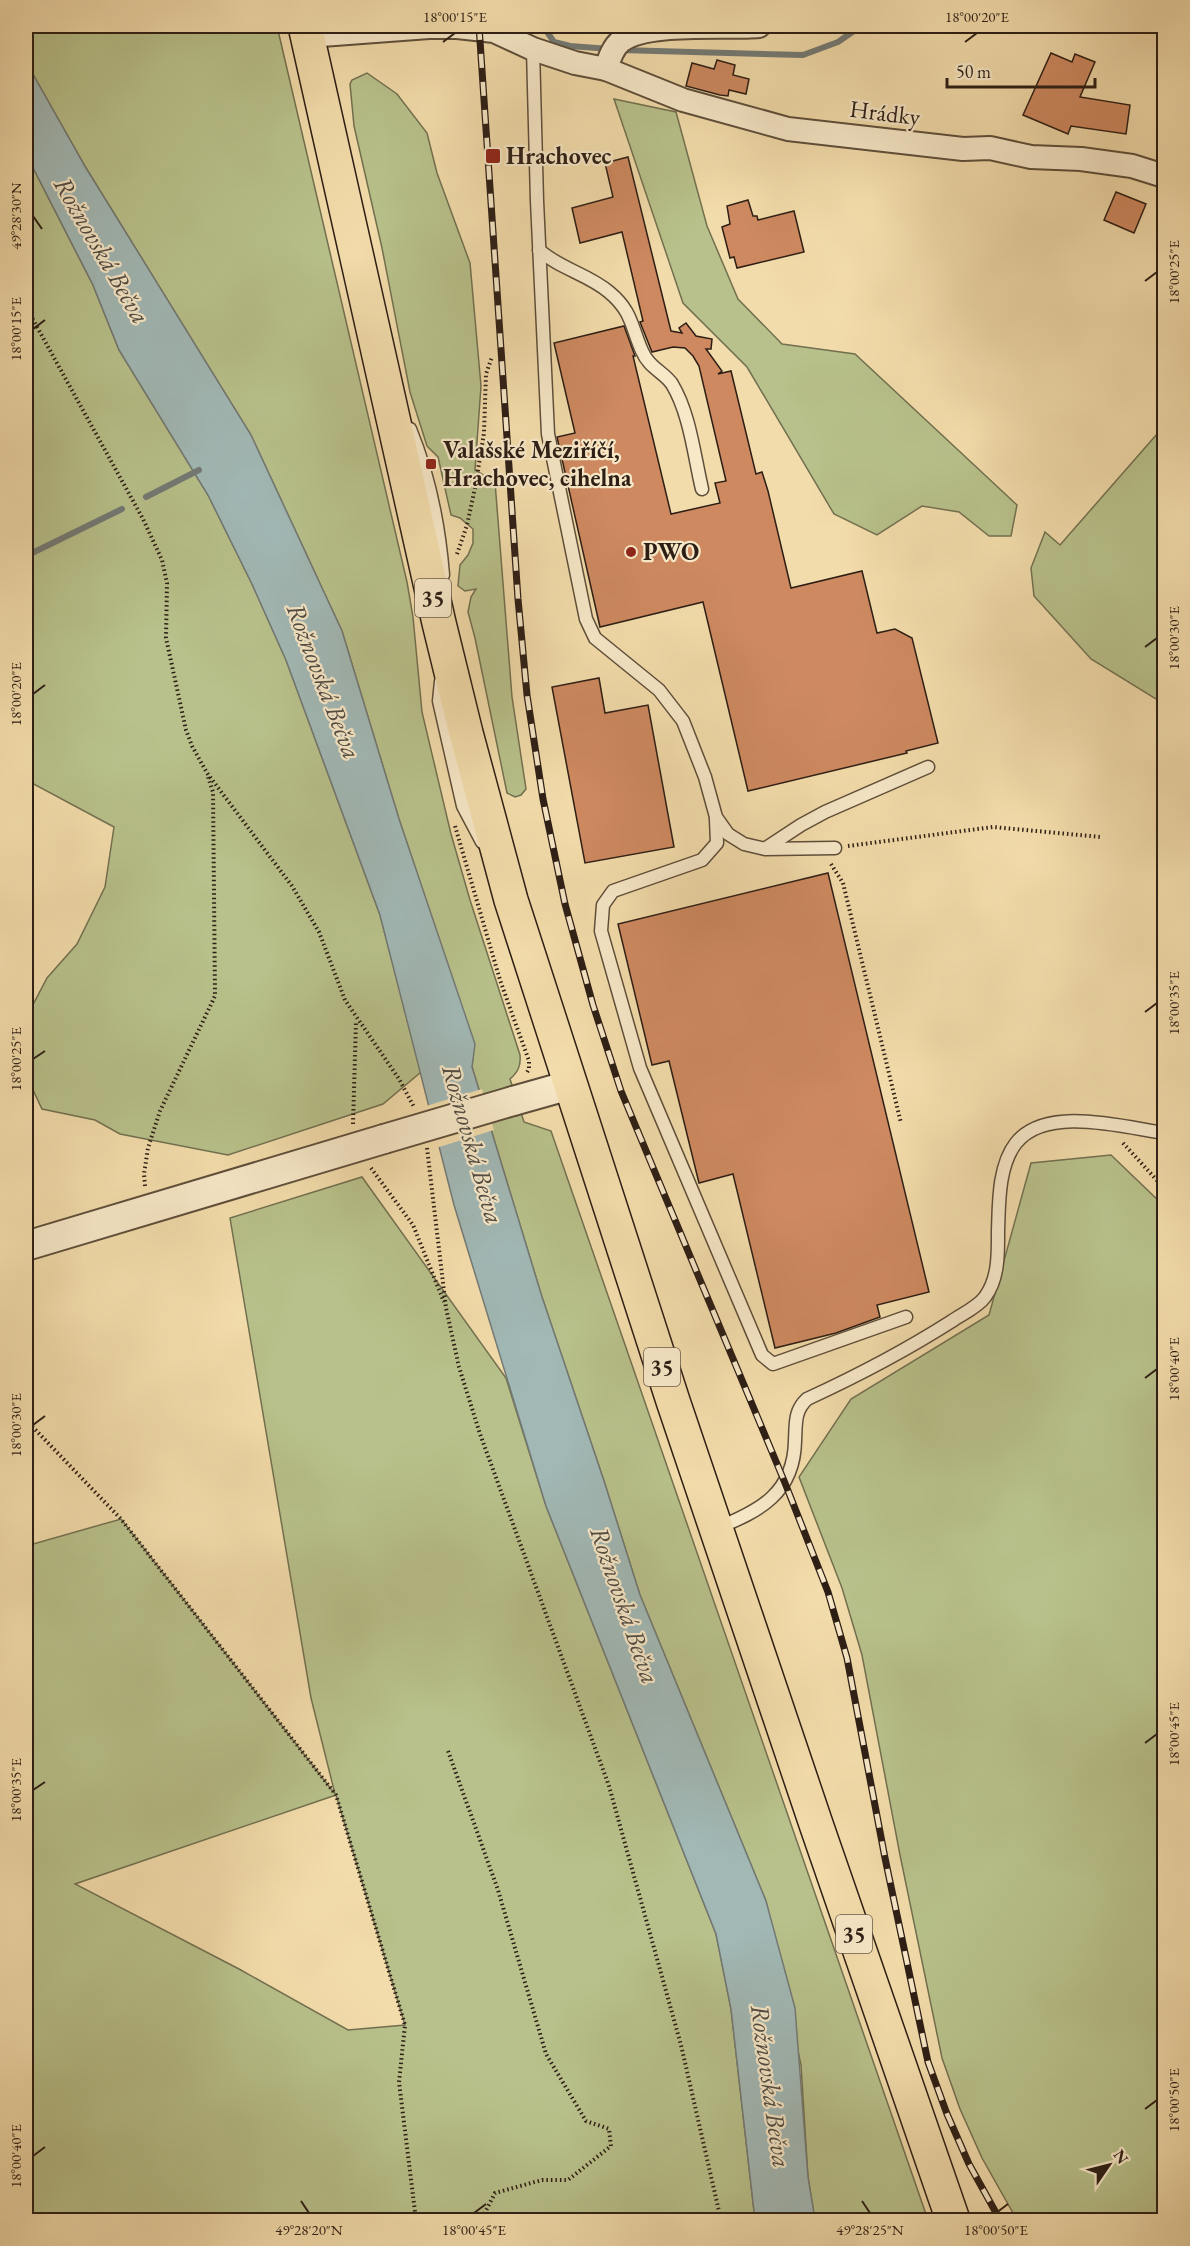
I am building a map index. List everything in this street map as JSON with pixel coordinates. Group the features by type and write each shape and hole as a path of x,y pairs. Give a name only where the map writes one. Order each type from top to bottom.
{"main road":[{"name":"35","path":"307,31 440,626 511,900 716,1528 953,2220"}],"street":[{"name":"Hrádky","path":"307,31 457,27 494,31 533,49 576,63 612,55 631,35 669,28 759,26"},
{"name":"Hrádky","path":"612,55 683,100 788,129 963,149 990,148 1031,157 1081,159 1132,166 1164,176"},
{"path":"26,1246 517,1090 570,1085"}],"lane":[{"path":"533,49 548,434 586,619 596,638 659,690 683,721 705,777 716,818 717,843 702,860 613,891 603,905 602,931 640,1068 762,1355 773,1364 906,1317"},
{"path":"540,250 551,260 586,276 601,286 626,309 642,351 653,369 671,382 683,408 702,489"},
{"path":"765,849 825,812 928,767"},
{"path":"716,818 728,834 744,844 765,849 836,848"},
{"path":"716,1528 755,1510 767,1502 785,1483 792,1466 795,1419 799,1406 807,1399 872,1369 985,1299 997,1267 1004,1174 1016,1143 1028,1132 1043,1124 1060,1121 1107,1124 1164,1132"}],"path":[{"path":"26,307 143,519 162,560 167,583 166,638 186,730 199,759 207,773 292,886 319,932 340,991 356,1019 405,1089 417,1118"},
{"path":"454,560 467,525 476,489 484,433 486,374 492,357"},
{"path":"148,1209 144,1174 151,1135 168,1091 215,996 213,792 207,773"},
{"path":"455,824 500,980 530,1064 517,1090"},
{"path":"836,848 993,827 1101,837"},
{"path":"812,848 832,864 843,883 901,1123"},
{"path":"356,1019 366,1162 413,1225 446,1308"},
{"path":"1107,1124 1164,1188"},
{"path":"424,1141 428,1154 446,1308 459,1367 480,1434 609,1786 678,2035 721,2220"},
{"path":"26,1420 121,1519 336,1795 405,2025 399,2082 416,2220"},
{"path":"448,1751 498,1890 546,2054 586,2121 609,2129 611,2146 568,2180 542,2180 495,2193 482,2220"}],"green space":[{"path":"26,26 277,26 407,582 413,617 422,712 451,834 520,1055 518,1068 510,1079 524,1122 551,1131 928,2220 815,2220 808,2177 801,2065 766,1901 640,1595 542,1297 472,1067 474,1044 399,819 342,631 251,435 86,168 26,62"},
{"path":"367,73 397,94 427,133 437,173 470,263 481,386 475,470 495,482 512,697 526,789 521,795 515,797 507,793 468,612 471,597 476,589 465,591 458,586 460,565 468,555 473,543 473,529 460,518 451,515 438,457 427,446 410,392 382,248 354,126 350,84 352,80"},
{"path":"614,99 676,112 707,226 738,299 782,344 855,354 1017,505 1011,536 989,536 959,512 922,506 877,535 834,514 747,367 683,303"},
{"path":"26,154 93,285 119,350 208,495 286,660 380,915 421,1072 383,1104 228,1155 120,1134 95,1120 42,1109 26,1075 26,1018 47,978 77,944 105,887 114,827 32,783 26,786"},
{"path":"1164,426 1164,704 1091,659 1034,596 1031,568 1045,532 1060,545"},
{"path":"1111,1155 1160,1202 1164,1199 1164,2220 1017,2220 982,2158 960,2109 942,2058 862,1655 842,1588 799,1477 851,1399 989,1315 1031,1163"},
{"path":"362,1177 506,1378 546,1506 716,1934 731,2009 755,2220 26,2220 26,1546 121,1519 335,1794 311,1698 230,1218","holes":["336,1795 405,2025 348,2030 239,1969 75,1884"]}],"water":[{"name":"Rožnovská Bečva","path":"26,62 86,168 251,435 342,631 399,819 475,1044 472,1067 542,1297 640,1595 766,1901 795,2008 808,2177 815,2220 755,2220 731,2009 716,1934 546,1506 454,1205 380,915 286,660 252,584 208,495 119,350 93,285 26,154"}],"pier":[{"path":"482,1089 494,1130 436,1148 426,1106"}],"building":[{"path":"1051,53 1072,62 1075,54 1095,62 1080,97 1130,105 1126,134 1071,126 1068,134 1023,115"},
{"path":"717,60 735,65 733,75 749,79 746,94 729,90 728,96 720,95 686,86 692,63 714,69"},
{"name":"PWO","path":"628,157 671,331 682,333 679,328 686,323 696,336 712,339 711,349 706,349 722,371 718,374 731,371 756,474 762,472 768,491 791,588 862,571 877,633 895,629 912,638 938,743 906,751 907,753 748,791 703,602 600,627 557,437 575,433 554,343 624,326 635,356 633,356 671,514 720,503 715,483 726,481 699,366 685,348 673,347 652,352 640,322 643,321 622,232 580,243 572,208 613,197 605,163"},
{"path":"1116,192 1146,204 1134,233 1104,220"},
{"path":"748,200 753,216 757,216 758,220 794,211 804,252 737,268 734,257 730,258 722,227 730,224 727,206"},
{"path":"599,678 605,713 648,705 674,847 585,863 552,687"},
{"path":"828,873 929,1292 877,1305 880,1317 836,1333 775,1348 733,1174 699,1183 669,1061 652,1065 618,924"}],"waterway":[{"path":"543,26 554,42 570,46 610,49"},
{"path":"620,50 803,55 838,42 861,26"},
{"path":"146,497 199,470"},
{"path":"26,556 122,509"},
{"path":"26,2039 26,2061"}],"railway":[{"path":"479,26 518,599 527,695 543,799 565,904 593,1005 621,1091 785,1483 828,1592 847,1658 885,1858 928,2062 969,2164 1000,2220"}],"place":[{"name":"Hrachovec","path":"493,156"},
{"name":"Valašské Meziříčí, Hrachovec, cihelna","path":"431,464"},
{"name":"PWO","path":"631,552"}]}
